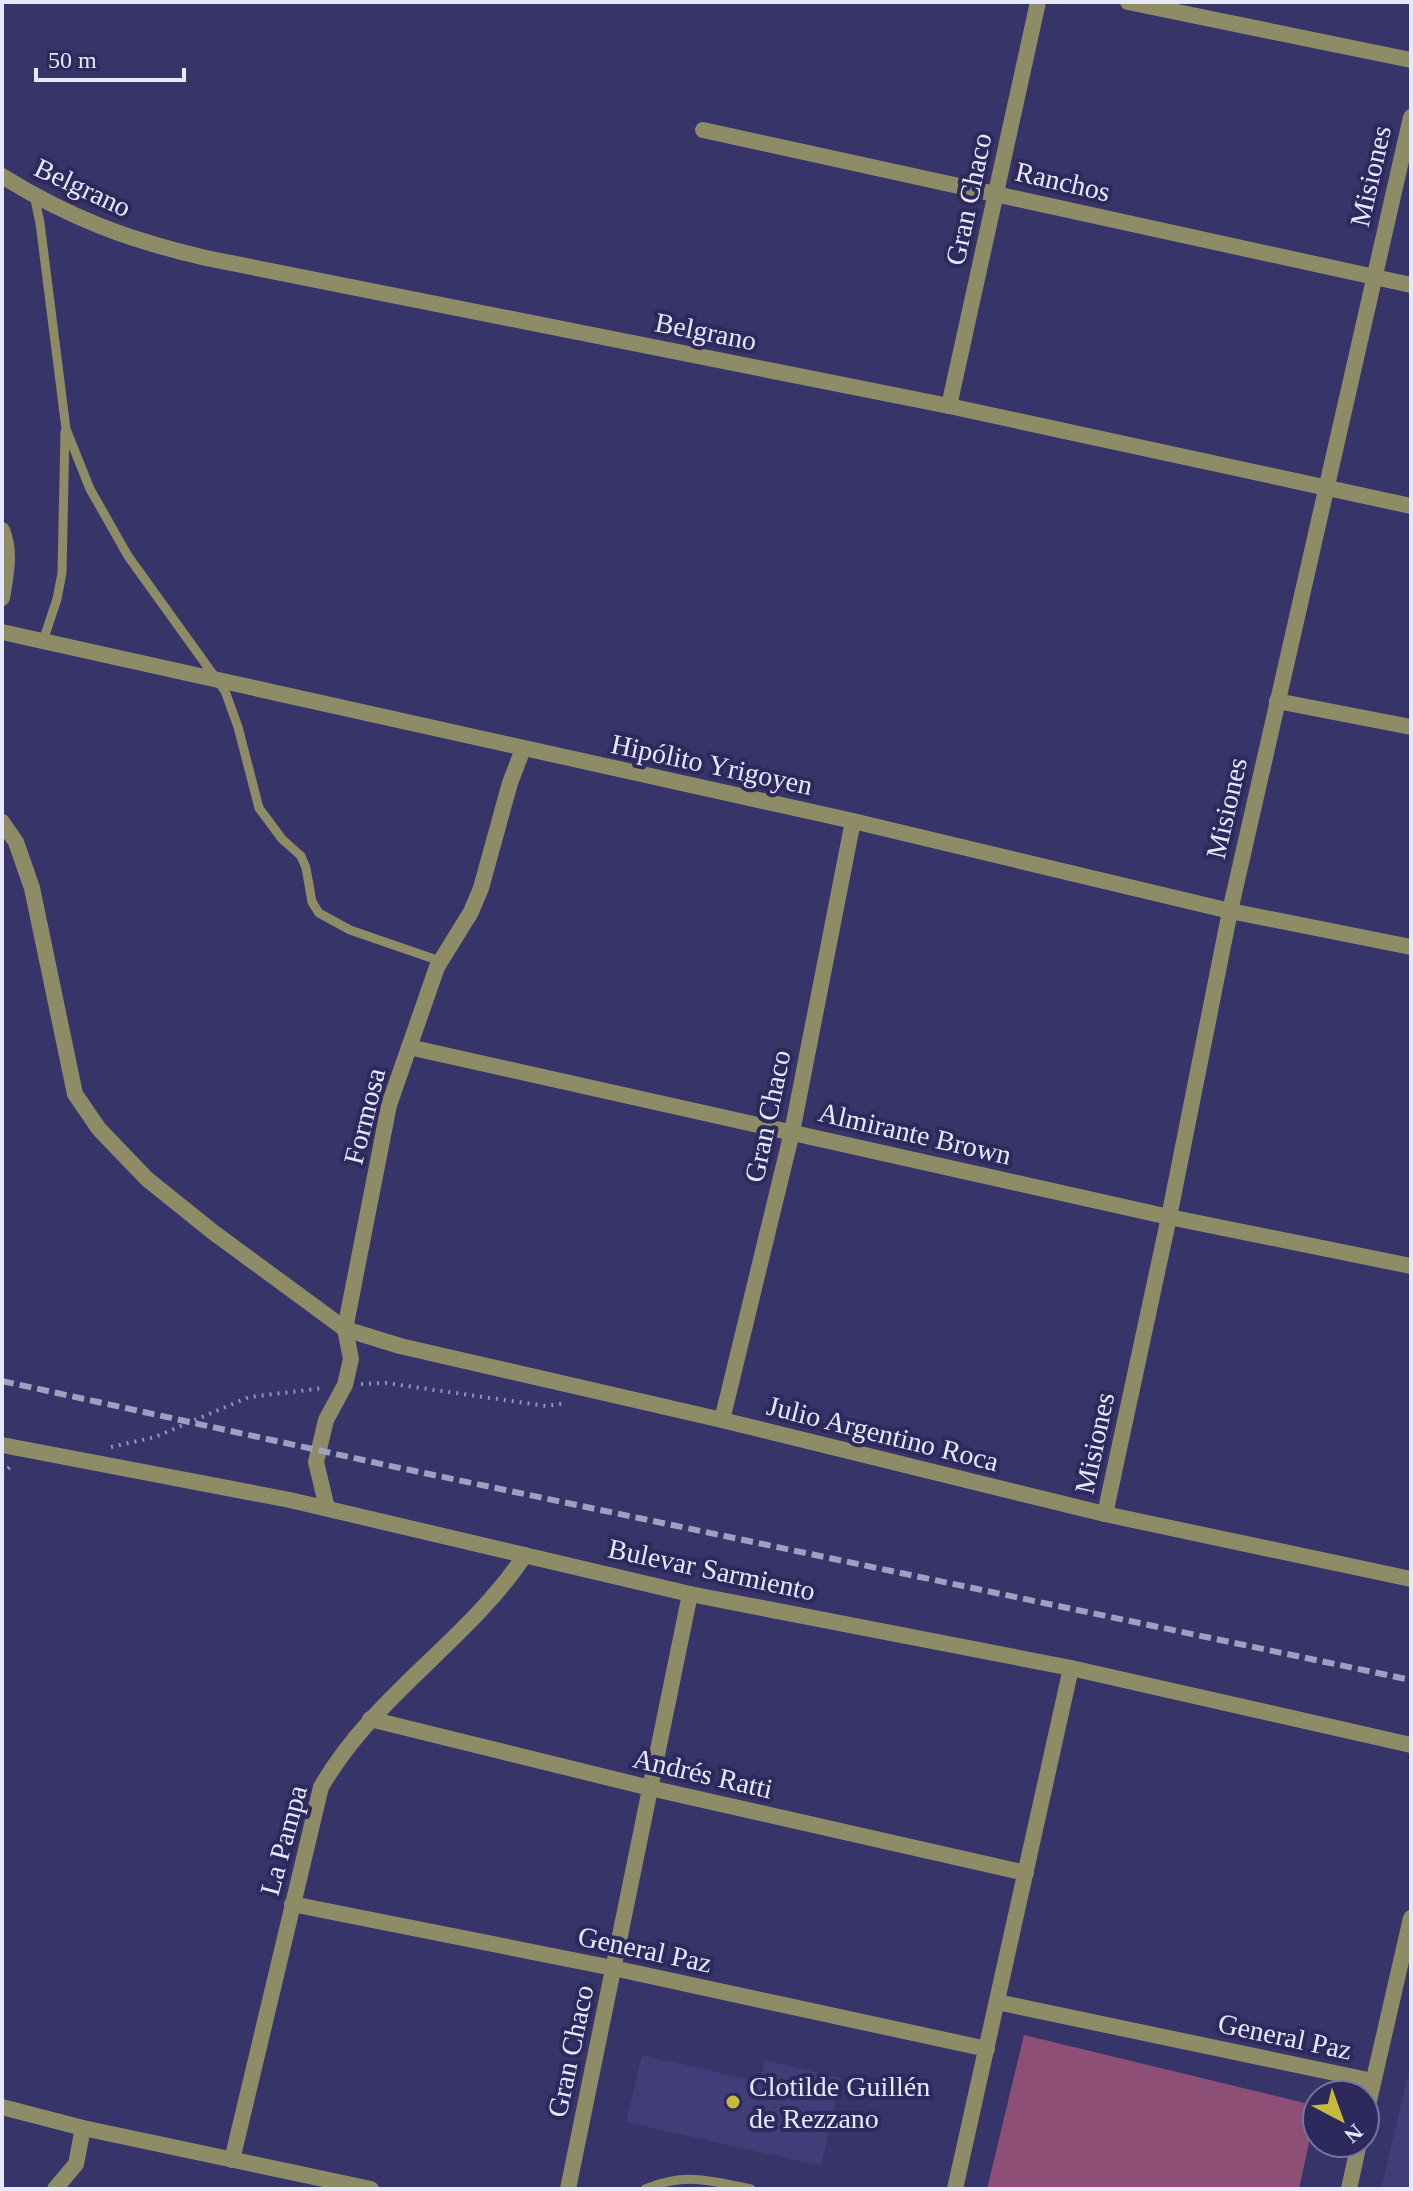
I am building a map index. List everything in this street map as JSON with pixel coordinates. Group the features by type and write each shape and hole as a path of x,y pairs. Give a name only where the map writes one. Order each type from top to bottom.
{"street":[{"name":"Gran Chaco","path":"949,406 1038,2"},
{"path":"1128,2 1411,60"},
{"name":"Misiones","path":"1105,1514 1230,911 1411,117"},
{"name":"Ranchos","path":"703,130 1411,285"},
{"name":"Belgrano","path":"2,176 63,212 143,243 206,258 949,406 1325,490 1411,506"},
{"path":"2,530 7,543 8,564 2,598"},
{"name":"Hipólito Yrigoyen","path":"2,632 853,821 1230,911 1411,947"},
{"path":"1277,701 1411,727"},
{"name":"Formosa","path":"327,1508 316,1462 326,1420 345,1385 351,1359 345,1329 389,1105 440,961 471,912 481,888 510,783 523,749"},
{"name":"Gran Chaco","path":"722,1420 792,1132 853,821"},
{"name":"Julio Argentino Roca","path":"2,822 16,842 32,888 75,1094 99,1129 147,1179 345,1329 400,1346 722,1420 1105,1514 1411,1579"},
{"name":"Almirante Brown","path":"409,1047 1169,1217 1411,1266"},
{"name":"Bulevar Sarmiento","path":"2,1445 327,1508 690,1594 1071,1668 1411,1745"},
{"name":"La Pampa","path":"232,2160 321,1787 339,1756 370,1719 507,1582 525,1555"},
{"name":"Gran Chaco","path":"568,2189 690,1594"},
{"path":"955,2189 1071,1668"},
{"name":"Andrés Ratti","path":"370,1719 650,1788 1026,1873"},
{"name":"General Paz","path":"292,1904 613,1968 987,2049"},
{"path":"1373,2079 1411,1918"},
{"name":"General Paz","path":"997,2002 1363,2079"},
{"path":"2,2107 83,2128 371,2189"},
{"path":"55,2189 76,2164 83,2128"},
{"path":"1349,2189 1356,2159"}],"lane":[{"path":"34,195 66,429 62,573 43,641"},
{"path":"66,429 90,489 128,556 225,691 238,727 259,808 282,839 301,856 312,902 319,913 350,930 440,961"},
{"path":"645,2189 668,2180 692,2178 751,2189"}],"path":[{"path":"69,1458 155,1437 249,1397 345,1385 386,1383 546,1406 574,1402"},
{"path":"2,1474 14,1464"}],"shaded area":[{"path":"1024,2035 1301,2102 1301,2159 1306,2159 1299,2189 987,2189"},
{"name":"Clotilde Guillén de Rezzano","path":"642,2055 760,2082 765,2060 841,2078 821,2166 626,2122"},
{"path":"1411,2063 1411,2189 1381,2189"}],"railway":[{"path":"2,1381 386,1465 1411,1680"}],"place":[{"name":"Clotilde Guillén de Rezzano","path":"733,2102"}]}
